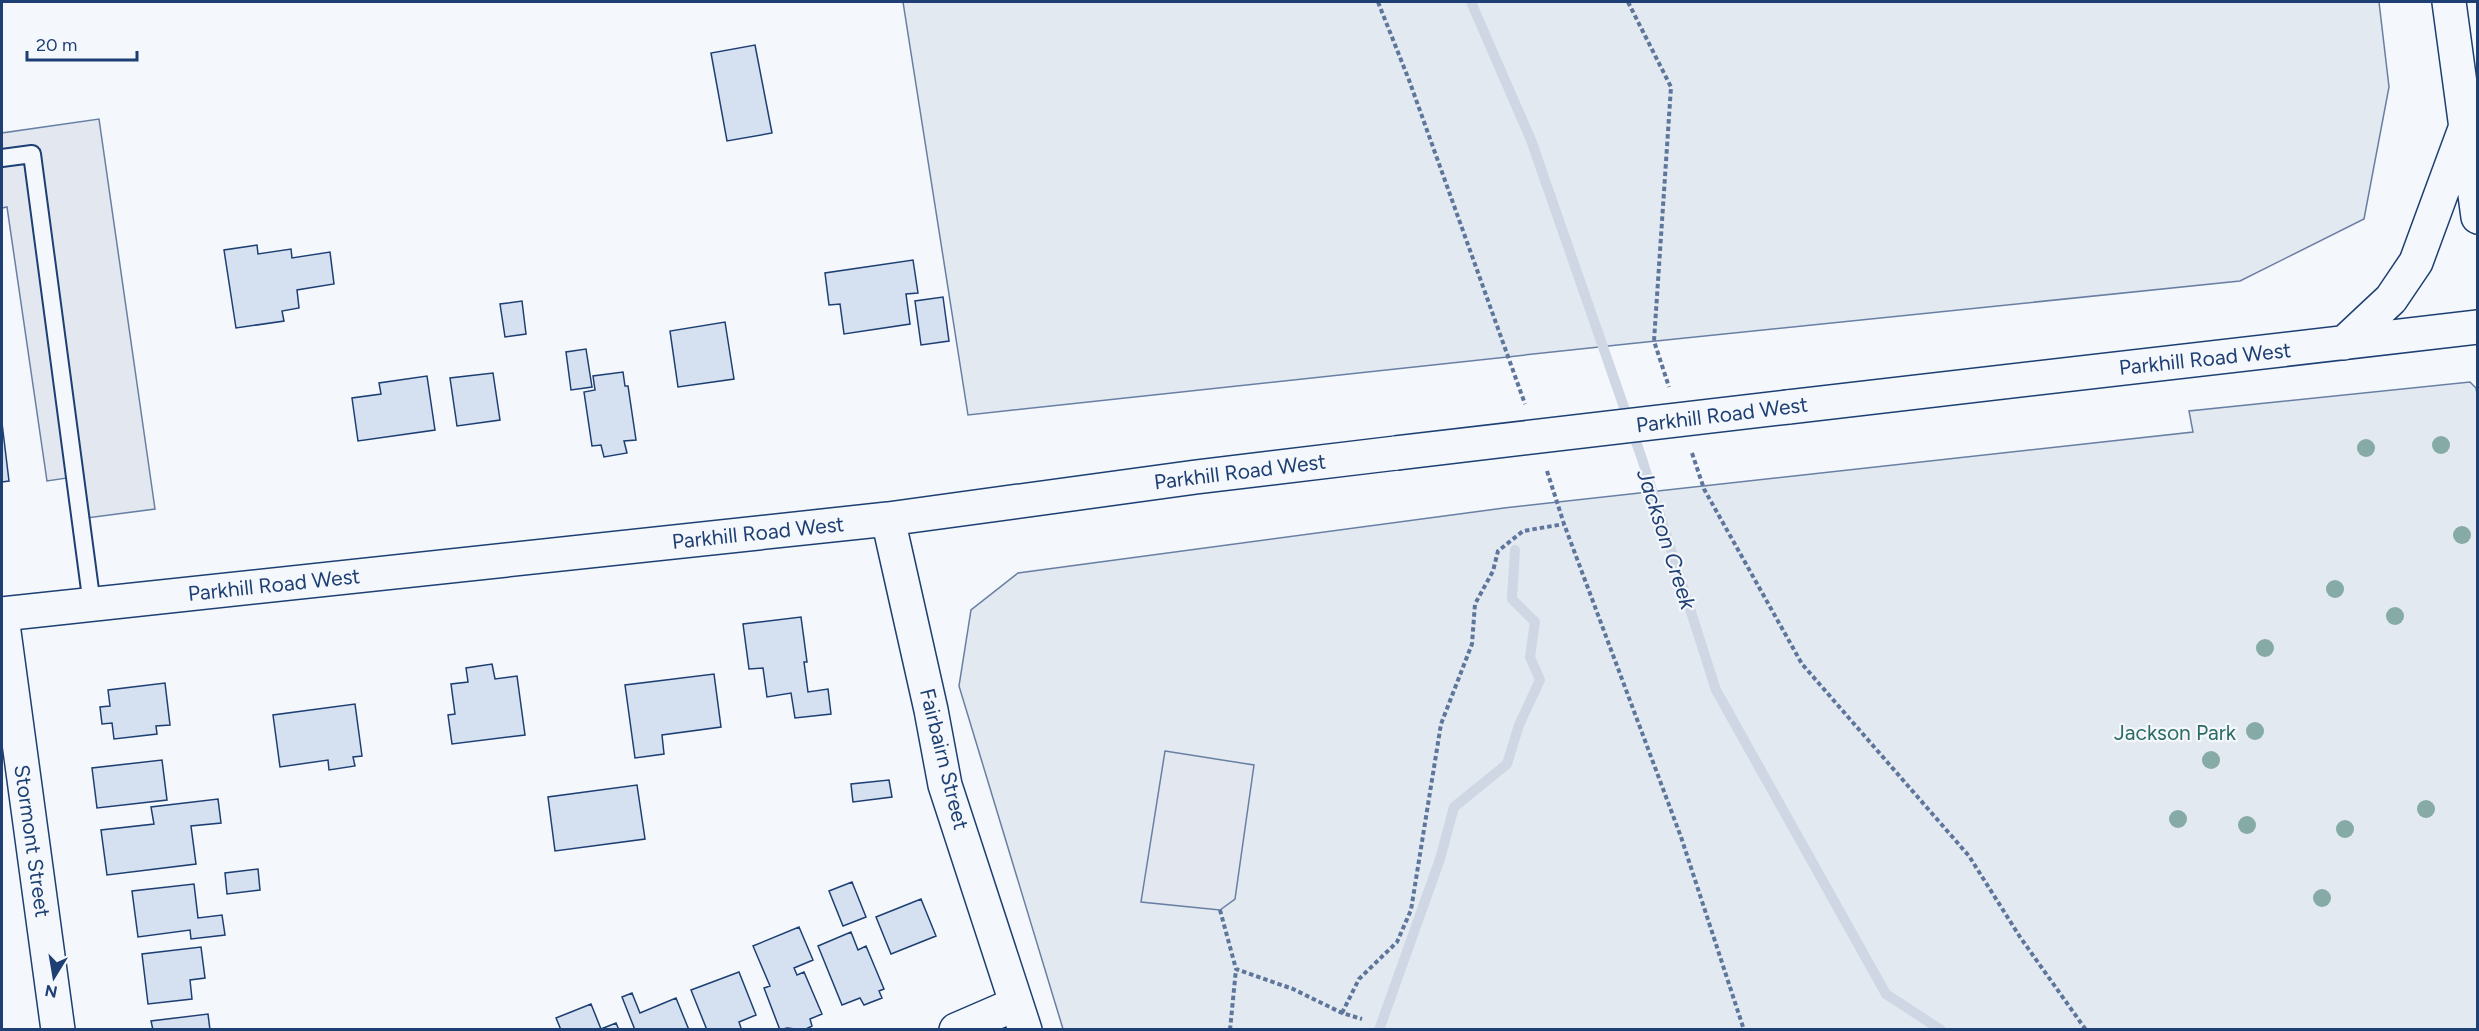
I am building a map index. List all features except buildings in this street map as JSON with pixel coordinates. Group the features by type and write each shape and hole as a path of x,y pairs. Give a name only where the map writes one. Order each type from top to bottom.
{"main road":[{"path":"2449,2 2478,217"},
{"path":"2344,344 2391,299 2416,262 2466,126"},
{"name":"Parkhill Road West","path":"2,616 888,519 1196,477 2478,327"},
{"name":"Fairbairn Street","path":"888,519 931,710 945,785 1021,1017"},
{"name":"Stormont Street","path":"2,616 58,1029"},
{"path":"956,1029 1021,1017"}],"lane":[{"path":"2,158 32,154 92,605"}],"path":[{"path":"1377,2 1409,80 1527,411"},
{"path":"1628,2 1671,87 1654,341 1672,394"},
{"path":"1690,447 1704,489 1802,664 1969,856 2020,937 2086,1029"},
{"path":"1544,463 1564,524 1681,837 1744,1029"},
{"path":"1342,1013 1359,979 1397,942 1411,910 1441,724 1472,644 1475,604 1492,571 1498,551 1523,531 1564,524"},
{"path":"1220,910 1236,969 1230,1029"},
{"path":"1236,969 1362,1019"}],"green space":[{"path":"903,2 2379,2 2389,87 2364,219 2240,281 968,415"},
{"name":"Jackson Park","path":"2470,382 2476,388 2478,400 2477,1029 1063,1029 959,686 971,610 1018,573 1504,508 2193,432 2189,411"}],"shaded area":[{"path":"99,119 155,509 79,519 73,477 47,481 7,207 2,208 2,133"},
{"path":"1165,751 1254,765 1235,899 1220,910 1141,902"}],"waterway":[{"name":"Jackson Creek","path":"1471,2 1531,140 1642,459 1716,690 1886,994 1941,1030"},
{"path":"1379,1030 1440,859 1454,807 1507,764 1519,725 1540,680 1530,657 1535,622 1512,599 1515,550"}]}
